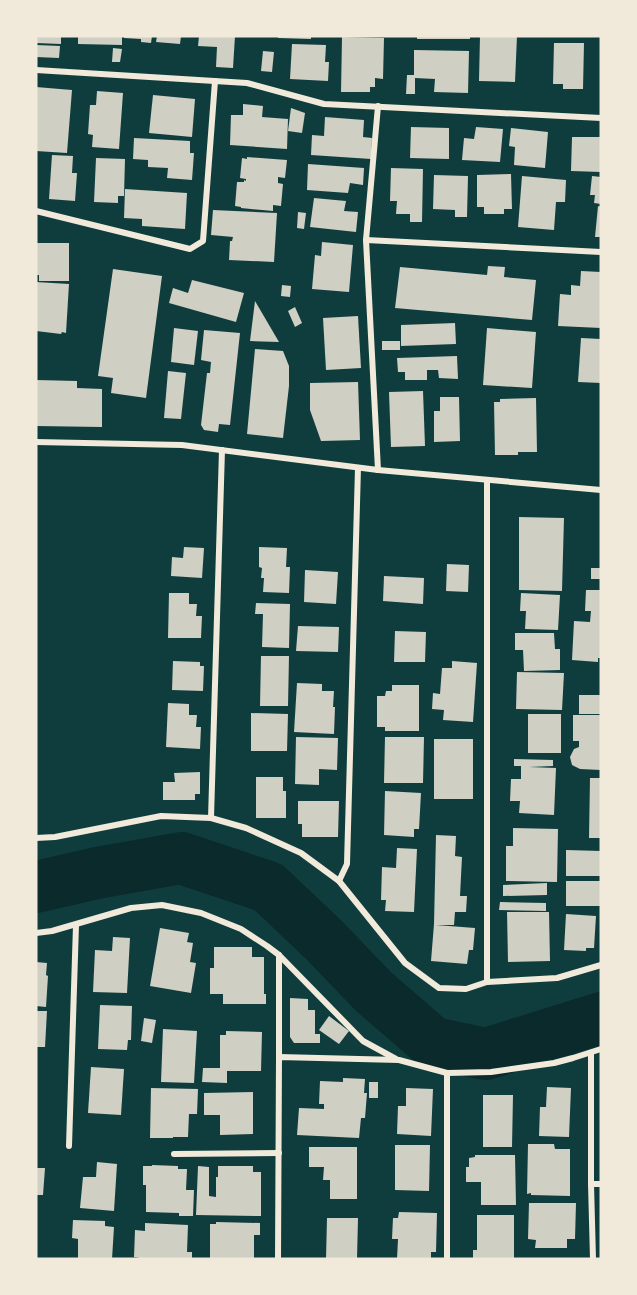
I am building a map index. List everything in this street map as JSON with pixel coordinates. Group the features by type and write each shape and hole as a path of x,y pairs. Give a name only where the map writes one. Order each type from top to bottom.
{"street":[{"path":"36,70 247,83 324,104 601,118"},
{"path":"36,211 190,249 203,241 214,81"},
{"path":"378,106 366,240 378,470"},
{"path":"366,240 601,252"},
{"path":"36,442 182,445 358,468 601,490"},
{"path":"211,819 222,450"},
{"path":"339,881 347,864 358,468"},
{"path":"487,480 487,982"},
{"path":"36,838 55,837 161,816 211,819 246,828 301,853 339,881 405,963 439,988 466,989 487,982 557,978 601,965"},
{"path":"36,933 76,925 131,908 162,905 201,913 241,929 267,946 363,1041 399,1060 447,1073 491,1072 554,1063 601,1050"},
{"path":"69,1146 76,925"},
{"path":"278,1259 279,956"},
{"path":"591,1053 592,1259"},
{"path":"279,1057 399,1060"},
{"path":"447,1073 447,1259"},
{"path":"174,1154 279,1153"},
{"path":"591,1184 601,1184"}],"building":[{"path":"36,36 61,36 61,44 36,43"},
{"path":"78,36 122,36 122,45 78,44"},
{"path":"124,36 152,36 151,43 141,42 141,39 124,38"},
{"path":"157,36 181,36 180,44 156,42"},
{"path":"199,36 235,36 233,68 216,67 217,47 198,46"},
{"path":"278,36 311,36 311,39 278,38"},
{"path":"417,36 470,36 470,39 417,39"},
{"path":"480,36 517,36 515,82 479,81"},
{"path":"342,37 384,38 383,79 375,78 375,87 370,87 370,92 341,92"},
{"path":"554,43 584,43 583,89 563,89 563,84 553,84"},
{"path":"292,44 326,45 325,62 329,62 328,81 290,79"},
{"path":"36,45 60,46 59,58 36,57"},
{"path":"113,48 122,49 120,62 112,62"},
{"path":"414,50 469,51 468,93 434,92 435,79 415,78 415,94 406,94 407,75 414,75"},
{"path":"263,51 274,52 272,72 261,71"},
{"path":"36,87 72,90 67,153 36,151"},
{"path":"97,91 123,93 119,149 92,147 93,135 88,134 90,105 96,105"},
{"path":"153,95 195,99 192,137 149,133"},
{"path":"243,104 263,106 262,117 288,119 287,149 230,145 231,115 243,115"},
{"path":"291,108 305,113 302,133 288,131"},
{"path":"325,117 364,120 363,137 372,138 371,159 311,155 312,135 324,136"},
{"path":"411,127 449,128 449,159 410,158"},
{"path":"476,127 503,129 500,162 462,160 464,138 474,139"},
{"path":"511,128 548,132 545,168 514,165 515,147 509,146"},
{"path":"572,137 601,137 601,172 571,171"},
{"path":"134,138 190,141 190,153 194,153 192,180 167,178 168,168 148,167 148,160 133,159"},
{"path":"52,155 73,156 72,173 77,173 75,201 49,199"},
{"path":"247,157 287,160 285,178 278,177 278,183 283,184 281,206 273,205 273,211 235,206 237,182 246,181 246,179 240,178 242,158 247,159"},
{"path":"96,158 125,159 124,196 118,196 118,203 94,202"},
{"path":"308,164 364,168 363,185 350,183 348,193 307,190"},
{"path":"391,168 423,169 422,222 410,222 410,214 396,214 397,201 390,201"},
{"path":"511,174 512,209 504,209 504,214 484,214 484,207 477,207 477,175"},
{"path":"434,175 468,176 467,217 455,217 455,210 433,209"},
{"path":"522,176 566,180 565,202 556,202 554,230 518,227"},
{"path":"592,176 601,177 601,204 594,203 595,195 590,195"},
{"path":"125,189 187,193 185,229 142,226 142,219 124,218"},
{"path":"314,198 346,201 344,211 358,212 356,232 310,227"},
{"path":"598,206 601,207 601,237 595,237"},
{"path":"213,210 277,213 274,262 229,260 230,241 233,237 211,235"},
{"path":"298,212 306,213 304,229 297,228"},
{"path":"322,242 353,245 349,292 312,289 315,255 321,256"},
{"path":"36,243 69,243 69,281 39,281 39,275 36,275"},
{"path":"488,266 505,267 504,277 536,280 532,320 395,308 400,267 487,275"},
{"path":"113,269 162,276 146,398 111,393 113,378 98,376"},
{"path":"581,271 601,272 601,328 558,326 560,294 571,295 571,285 580,286"},
{"path":"192,280 244,293 236,322 169,303 173,288 188,293"},
{"path":"36,282 69,284 66,333 36,331"},
{"path":"282,285 291,286 290,297 281,296"},
{"path":"255,301 279,342 250,341"},
{"path":"295,307 302,323 295,327 288,311"},
{"path":"358,316 361,368 326,370 323,318"},
{"path":"455,323 456,344 401,346 401,325"},
{"path":"174,328 198,331 194,365 171,362"},
{"path":"487,328 536,332 532,388 483,385"},
{"path":"204,330 240,333 230,425 219,424 218,432 204,430 201,425 207,373 210,373 211,362 201,360"},
{"path":"581,338 601,339 601,383 578,382"},
{"path":"382,341 400,341 400,350 382,350"},
{"path":"255,349 283,351 289,366 283,438 247,434"},
{"path":"457,356 458,379 439,378 438,370 427,370 427,380 405,380 405,372 398,372 397,358"},
{"path":"168,371 186,373 181,419 164,418"},
{"path":"36,380 77,381 77,388 102,389 102,427 36,426"},
{"path":"358,382 360,440 321,441 310,410 310,383"},
{"path":"423,391 425,446 391,447 389,392"},
{"path":"440,397 459,397 460,441 434,442 434,411 440,411"},
{"path":"536,398 537,452 495,455 494,402 500,402 500,399"},
{"path":"519,517 564,518 562,591 519,590"},
{"path":"184,547 204,548 202,578 171,576 172,557 183,558"},
{"path":"259,547 287,548 286,567 290,567 289,593 263,592 264,578 261,578 262,568 259,567"},
{"path":"447,564 469,565 468,592 446,591"},
{"path":"591,568 601,568 601,579 591,579"},
{"path":"305,570 338,572 336,604 304,602"},
{"path":"384,576 424,578 423,604 383,601"},
{"path":"586,590 601,590 601,658 598,658 598,662 572,660 574,621 590,622 591,611 585,611"},
{"path":"169,593 189,593 189,604 197,604 196,616 202,616 201,638 168,638"},
{"path":"521,593 560,595 558,630 525,629 526,611 520,611"},
{"path":"256,603 290,604 289,648 262,647 263,614 255,614"},
{"path":"298,626 339,627 338,652 296,651"},
{"path":"395,631 426,632 425,662 394,662"},
{"path":"515,633 554,633 555,649 560,649 560,670 524,671 523,650 515,650"},
{"path":"261,656 289,656 288,706 260,706"},
{"path":"173,661 200,662 200,666 204,666 203,691 172,690"},
{"path":"452,661 477,663 473,722 443,720 444,710 432,709 433,693 440,694 442,668 452,668"},
{"path":"517,672 564,673 562,710 516,709"},
{"path":"297,683 322,684 322,691 334,691 334,734 294,732"},
{"path":"392,685 419,685 419,731 385,731 385,727 377,727 377,696 385,696 386,691 392,691"},
{"path":"579,695 601,695 601,714 579,714"},
{"path":"168,703 189,704 189,715 197,715 196,727 201,727 200,749 166,747"},
{"path":"251,713 288,714 287,751 251,751"},
{"path":"528,714 561,714 561,753 528,753"},
{"path":"573,715 601,715 601,770 580,769 572,765 570,757 574,749 579,747 579,741 573,741"},
{"path":"296,737 338,738 337,770 319,769 319,785 295,784"},
{"path":"385,737 424,737 423,783 384,783"},
{"path":"434,739 473,739 473,799 434,799"},
{"path":"514,759 553,760 553,766 529,767 556,768 554,815 519,813 520,801 510,801 511,779 521,779 521,766 514,766"},
{"path":"200,772 200,794 195,794 195,800 163,800 163,782 175,782 174,773"},
{"path":"256,777 283,777 283,791 286,791 286,818 256,818"},
{"path":"590,778 601,778 601,838 589,838"},
{"path":"385,791 421,793 419,829 414,829 414,837 384,835"},
{"path":"298,801 339,801 338,837 302,837 302,824 298,824"},
{"path":"513,828 558,829 557,882 506,881 506,846 513,846"},
{"path":"436,835 456,836 455,856 462,857 460,896 467,896 466,912 455,912 454,925 436,925 475,928 473,950 469,950 467,964 431,961"},
{"path":"397,848 417,849 414,912 385,911 386,900 381,900 382,867 396,868"},
{"path":"566,850 601,851 601,876 566,876"},
{"path":"566,881 601,881 601,906 566,906"},
{"path":"547,883 547,895 503,896 503,885"},
{"path":"500,902 546,903 546,911 499,910"},
{"path":"507,912 549,912 550,961 508,962"},
{"path":"566,914 596,916 594,948 586,948 586,951 564,950"},
{"path":"160,928 189,933 187,942 193,943 190,962 196,963 191,993 150,986"},
{"path":"113,937 130,938 127,993 93,992 95,950 112,951"},
{"path":"214,947 252,947 252,957 264,957 266,1004 223,1004 223,994 210,994 210,968 214,968"},
{"path":"36,962 47,963 46,1007 36,1006"},
{"path":"290,998 308,999 308,1010 315,1010 315,1034 320,1034 320,1043 294,1043 290,1037"},
{"path":"100,1005 132,1006 131,1040 128,1040 127,1050 98,1049"},
{"path":"36,1011 47,1011 45,1047 36,1047"},
{"path":"329,1016 349,1031 339,1044 319,1030"},
{"path":"144,1018 156,1020 152,1043 141,1041"},
{"path":"163,1029 197,1031 194,1083 161,1082"},
{"path":"226,1031 262,1032 261,1071 227,1071 227,1083 202,1082 203,1068 220,1068 220,1035 226,1035"},
{"path":"91,1067 124,1069 121,1115 88,1113"},
{"path":"343,1078 365,1079 364,1093 367,1093 365,1118 361,1118 359,1138 297,1135 299,1108 324,1109 324,1104 319,1104 320,1081 343,1082"},
{"path":"369,1082 378,1082 378,1098 369,1098"},
{"path":"547,1087 571,1088 569,1137 539,1136 540,1107 546,1107"},
{"path":"151,1088 198,1089 197,1114 189,1114 188,1137 150,1138"},
{"path":"406,1088 433,1089 431,1136 397,1134 398,1106 406,1106"},
{"path":"253,1092 253,1134 220,1135 220,1115 204,1115 204,1093"},
{"path":"483,1095 513,1095 512,1147 483,1147"},
{"path":"528,1144 554,1144 555,1149 570,1149 570,1196 527,1194"},
{"path":"395,1145 430,1145 429,1191 395,1190"},
{"path":"309,1147 357,1147 357,1199 330,1199 330,1180 323,1180 324,1167 309,1167"},
{"path":"475,1155 515,1155 516,1205 481,1205 481,1182 466,1182 466,1167 469,1167 469,1158"},
{"path":"97,1162 117,1164 114,1211 80,1208 83,1177 96,1177"},
{"path":"143,1166 178,1166 178,1169 187,1169 186,1190 194,1190 193,1216 179,1216 179,1213 146,1212"},
{"path":"198,1166 209,1167 209,1196 216,1197 218,1166 253,1166 253,1172 261,1172 261,1216 196,1215"},
{"path":"37,1168 45,1168 43,1195 36,1195"},
{"path":"529,1203 576,1203 575,1239 567,1239 567,1248 535,1248 536,1240 528,1239"},
{"path":"399,1212 437,1213 436,1252 431,1252 431,1259 397,1259 398,1239 392,1239 393,1218 398,1218"},
{"path":"477,1215 514,1215 514,1259 473,1259 473,1250 477,1250"},
{"path":"327,1218 358,1218 357,1259 326,1259"},
{"path":"73,1220 105,1221 105,1226 114,1227 112,1259 78,1259 78,1239 72,1238"},
{"path":"216,1222 260,1223 260,1235 254,1235 254,1259 210,1259 210,1224 216,1224"},
{"path":"145,1223 188,1225 187,1252 192,1252 192,1259 134,1257 135,1230 145,1231"}],"waterway":[{"path":"36,887 181,858 268,887 374,992 433,1043 486,1054 601,1018"}]}
